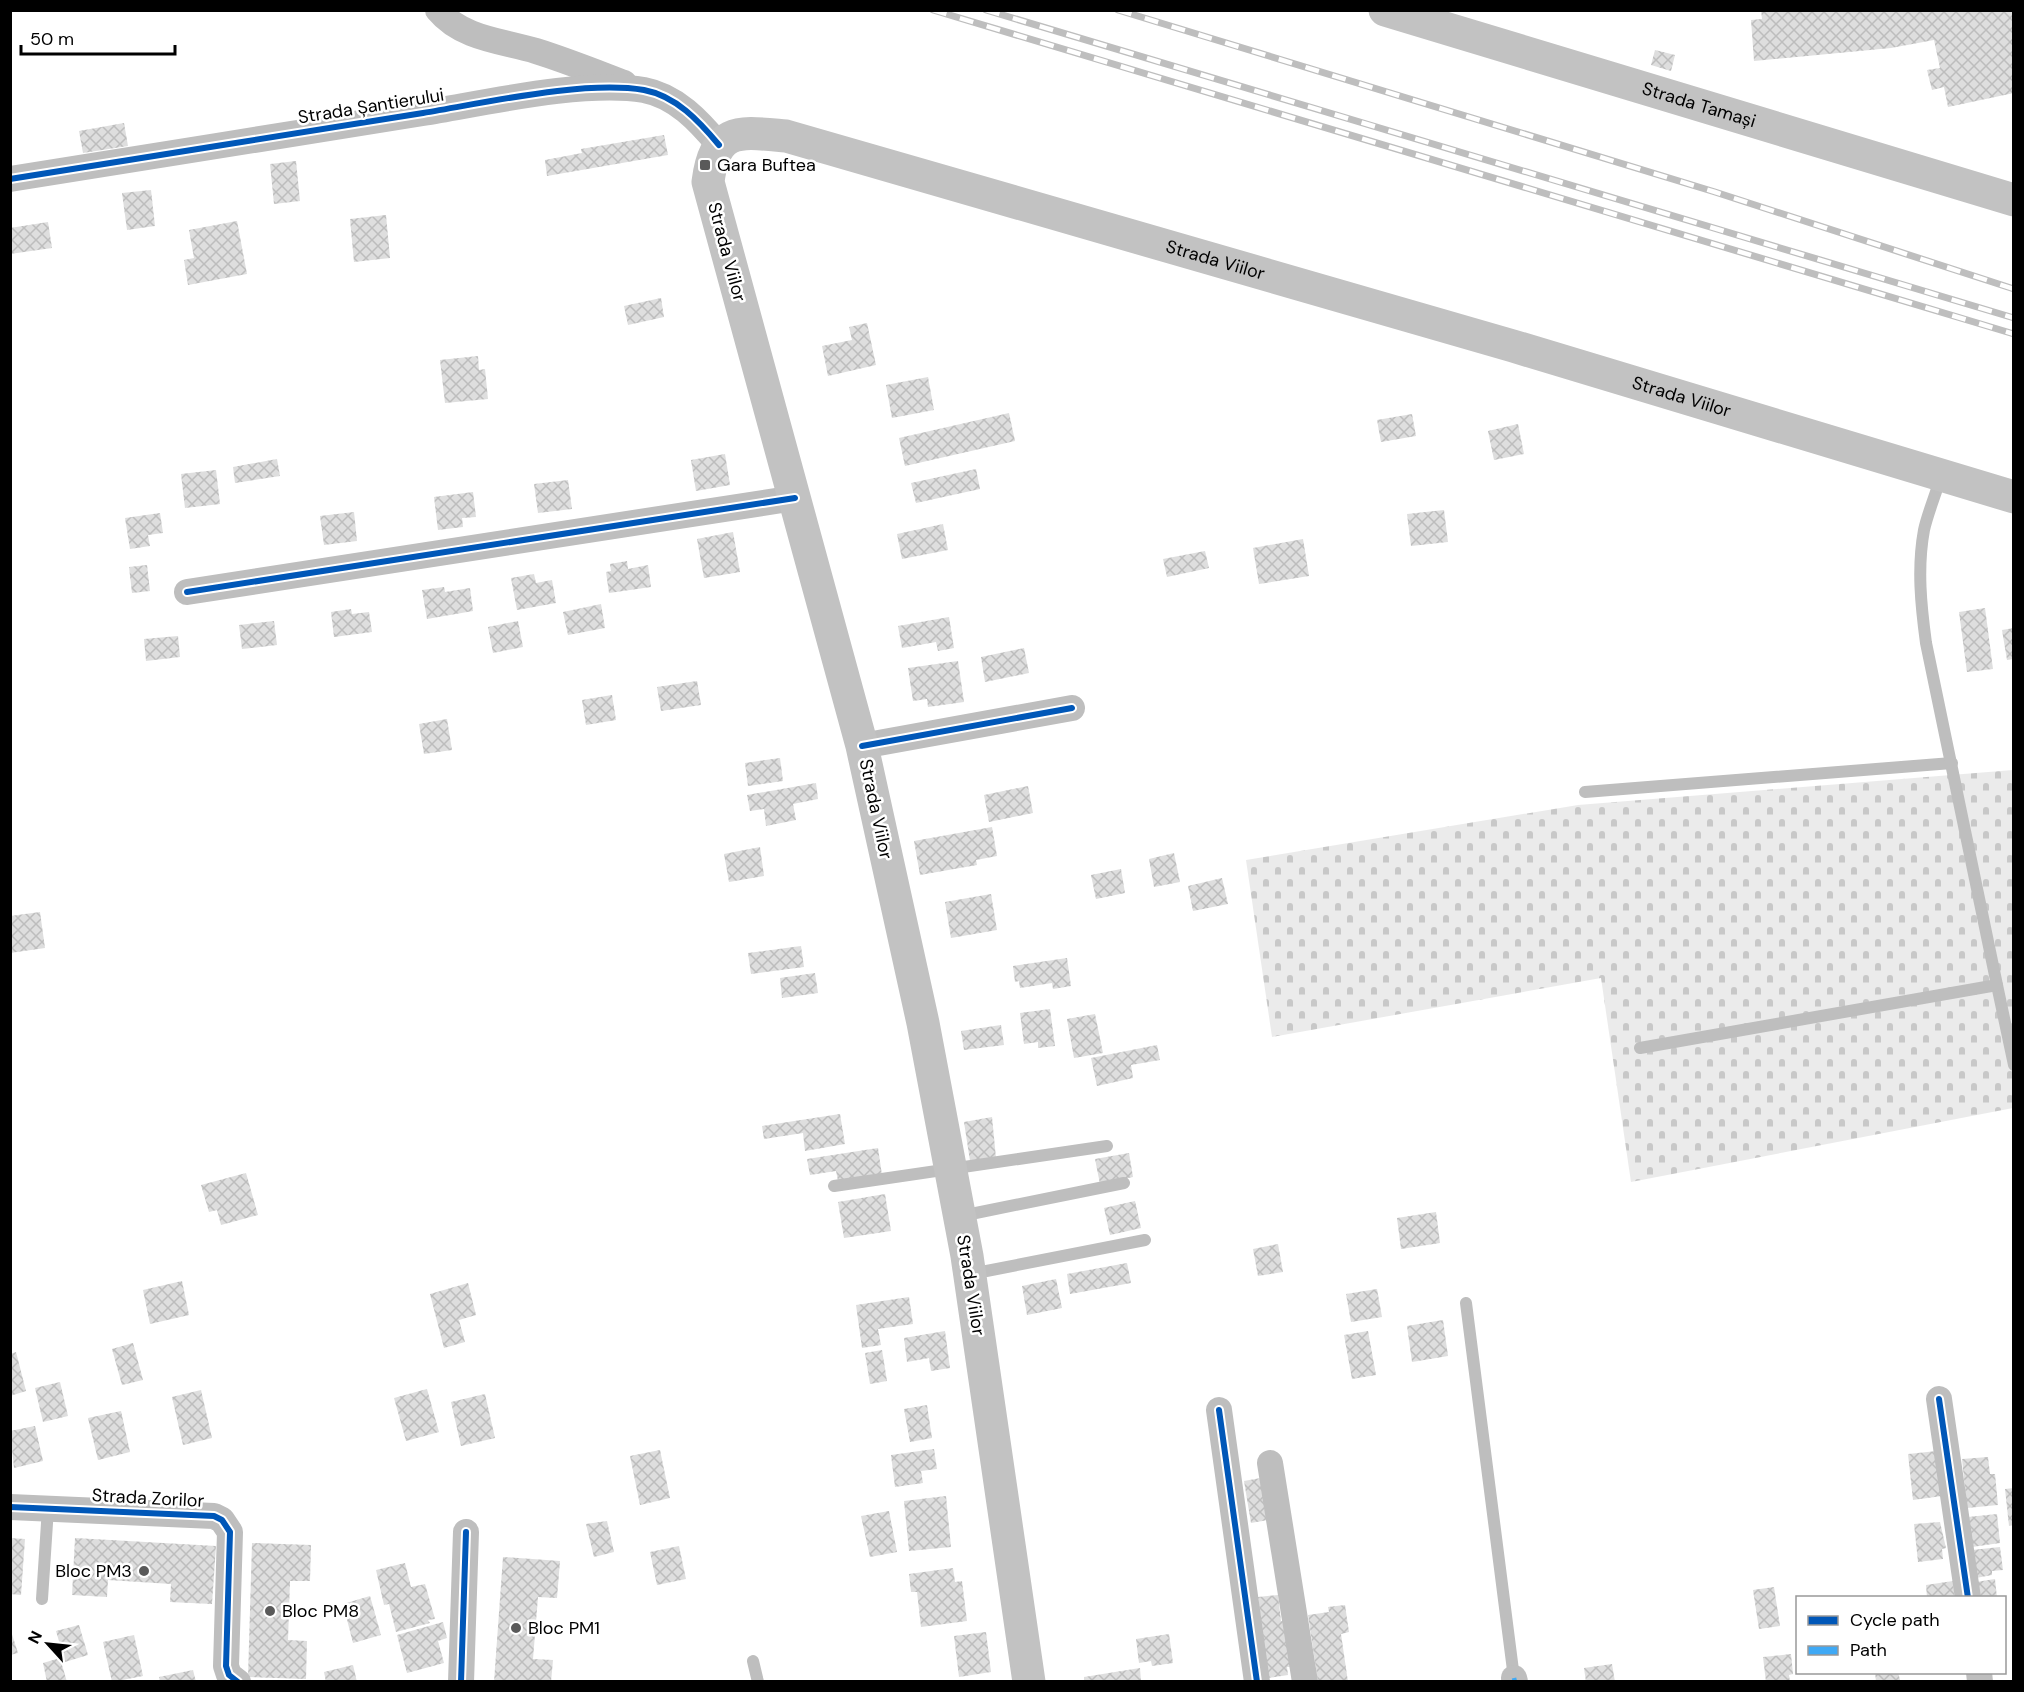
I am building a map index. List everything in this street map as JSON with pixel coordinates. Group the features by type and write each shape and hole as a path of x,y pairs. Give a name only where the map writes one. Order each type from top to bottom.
{"main road":[{"name":"Strada Tamași","path":"1385,10 2013,200"},
{"name":"Strada Viilor","path":"1029,1682 970,1274 923,1023 862,746 708,182 711,159 719,145 731,135 748,133 796,139 1512,346 2013,497"}],"street":[{"path":"438,10 452,22 481,37 536,51 645,90"},
{"name":"Strada Șantierului","path":"10,179 531,96 591,89 645,90 675,102 701,123 719,145"},
{"path":"187,592 795,498"},
{"path":"862,746 1072,708"},
{"path":"1939,1399 1968,1596"},
{"path":"1219,1410 1257,1682"},
{"path":"1270,1463 1305,1682"},
{"name":"Strada Zorilor","path":"10,1507 214,1516 222,1520 230,1533 226,1666 229,1675 238,1682"},
{"path":"461,1682 466,1532"}],"lane":[{"path":"1941,476 1924,530 1920,568 1921,605 1926,644 2013,1065"},
{"path":"1585,792 1952,763"},
{"path":"1640,1048 1997,985"},
{"path":"834,1186 1107,1146"},
{"path":"960,1217 1124,1183"},
{"path":"970,1274 1145,1240"},
{"path":"1466,1303 1514,1680"},
{"path":"42,1599 48,1508"},
{"path":"753,1661 758,1682"}],"green space":[{"path":"2013,770 2013,1108 1631,1182 1601,978 1272,1037 1246,860 1578,805"}],"building":[{"path":"1761,10 2014,10 2014,93 1948,107 1944,87 1932,90 1927,70 1940,68 1934,40 1891,48 1754,61 1751,20 1762,19"},
{"path":"1655,50 1675,55 1671,71 1651,65"},
{"path":"124,123 128,146 83,153 79,131"},
{"path":"664,135 668,155 547,176 545,160 582,153 581,149"},
{"path":"296,161 300,201 274,204 270,164"},
{"path":"151,190 155,226 127,230 122,193"},
{"path":"386,215 390,258 354,262 350,219"},
{"path":"237,221 247,274 188,285 184,260 194,258 189,230"},
{"path":"48,222 52,248 10,254 10,228"},
{"path":"661,298 664,317 628,325 624,306"},
{"path":"867,323 876,365 828,376 822,346 852,340 849,327"},
{"path":"478,356 479,370 485,369 488,399 445,403 440,360"},
{"path":"928,377 934,410 892,418 886,385"},
{"path":"1009,413 1015,441 905,466 899,438"},
{"path":"1412,414 1416,436 1381,442 1377,420"},
{"path":"1518,424 1524,454 1494,460 1488,431"},
{"path":"725,454 730,485 696,491 691,460"},
{"path":"277,459 280,476 235,483 233,467"},
{"path":"976,469 980,489 916,503 911,483"},
{"path":"216,470 220,504 185,508 181,474"},
{"path":"568,480 572,509 538,513 534,484"},
{"path":"473,492 476,517 462,518 463,527 438,530 434,497"},
{"path":"1444,510 1448,542 1411,546 1407,514"},
{"path":"354,512 357,541 324,545 320,516"},
{"path":"160,513 163,533 148,535 150,546 130,549 125,518"},
{"path":"943,524 948,550 902,559 897,534"},
{"path":"733,532 740,572 704,578 697,539"},
{"path":"1303,539 1309,576 1259,584 1253,548"},
{"path":"1205,551 1209,568 1167,577 1163,559"},
{"path":"627,561 628,569 648,565 651,587 609,593 606,572 611,571 610,564"},
{"path":"147,565 150,591 132,593 129,567"},
{"path":"534,574 536,583 552,580 556,603 517,610 511,578"},
{"path":"444,587 445,592 470,588 473,611 427,619 422,590"},
{"path":"601,604 605,628 568,635 563,612"},
{"path":"1985,608 1993,669 1967,672 1959,612"},
{"path":"351,609 352,614 369,612 372,632 334,637 331,612"},
{"path":"949,617 954,648 938,651 936,642 902,648 898,626"},
{"path":"274,621 277,645 242,649 239,625"},
{"path":"518,621 523,647 493,653 488,627"},
{"path":"2014,628 2014,659 2007,660 2002,630"},
{"path":"178,636 180,657 146,661 144,639"},
{"path":"1024,648 1029,673 985,682 981,657"},
{"path":"958,661 964,702 928,707 927,699 913,701 908,668"},
{"path":"697,681 701,705 661,711 657,687"},
{"path":"612,695 616,720 586,725 582,700"},
{"path":"447,719 452,750 424,754 419,724"},
{"path":"780,758 783,781 748,786 745,763"},
{"path":"816,783 818,799 793,804 796,820 766,826 764,809 750,811 747,795"},
{"path":"1028,786 1033,813 989,822 984,795"},
{"path":"992,827 997,856 976,860 977,865 920,875 914,841"},
{"path":"760,847 764,876 729,882 724,854"},
{"path":"1174,853 1180,882 1154,887 1149,859"},
{"path":"1121,869 1125,893 1096,899 1091,875"},
{"path":"1222,878 1228,904 1193,911 1188,886"},
{"path":"991,894 997,930 951,938 945,902"},
{"path":"40,912 45,948 10,953 10,916"},
{"path":"801,946 804,967 751,974 748,953"},
{"path":"1067,958 1071,986 1053,989 1052,983 1020,988 1019,981 1015,982 1013,966"},
{"path":"815,973 818,993 782,998 780,978"},
{"path":"1050,1009 1055,1046 1038,1048 1038,1042 1024,1044 1020,1013"},
{"path":"1095,1014 1103,1053 1074,1058 1067,1019"},
{"path":"1001,1025 1004,1045 964,1050 961,1031"},
{"path":"1157,1045 1160,1060 1131,1065 1133,1078 1097,1086 1091,1058"},
{"path":"840,1114 845,1144 805,1151 803,1133 764,1139 762,1126"},
{"path":"992,1117 996,1158 970,1161 964,1122"},
{"path":"878,1148 882,1175 838,1181 836,1171 810,1175 807,1159"},
{"path":"1129,1153 1133,1177 1100,1184 1095,1159"},
{"path":"246,1173 258,1215 221,1225 217,1210 209,1212 201,1185"},
{"path":"885,1194 891,1231 844,1238 838,1202"},
{"path":"1135,1201 1141,1228 1110,1235 1104,1208"},
{"path":"1436,1212 1440,1243 1401,1249 1397,1218"},
{"path":"1278,1244 1283,1272 1258,1276 1253,1249"},
{"path":"1127,1263 1131,1283 1070,1294 1067,1274"},
{"path":"1056,1279 1062,1308 1027,1315 1022,1286"},
{"path":"182,1281 189,1315 150,1324 143,1290"},
{"path":"468,1283 476,1315 459,1320 465,1342 444,1348 430,1294"},
{"path":"1377,1289 1382,1317 1351,1322 1346,1294"},
{"path":"909,1297 913,1324 878,1329 881,1345 862,1348 856,1305"},
{"path":"1443,1320 1448,1356 1412,1362 1407,1326"},
{"path":"945,1331 950,1368 931,1371 929,1358 907,1362 904,1338"},
{"path":"1368,1331 1376,1375 1352,1379 1344,1335"},
{"path":"133,1343 143,1380 122,1385 112,1349"},
{"path":"882,1350 887,1381 870,1384 865,1353"},
{"path":"16,1352 26,1391 10,1396 10,1354"},
{"path":"60,1382 68,1416 43,1422 35,1388"},
{"path":"427,1389 439,1432 406,1441 394,1398"},
{"path":"201,1390 212,1438 183,1445 172,1397"},
{"path":"485,1394 495,1438 461,1446 451,1402"},
{"path":"927,1405 932,1438 910,1442 904,1409"},
{"path":"121,1411 130,1452 98,1460 88,1418"},
{"path":"35,1426 43,1461 14,1468 10,1431"},
{"path":"934,1449 937,1469 921,1471 923,1483 895,1487 891,1455"},
{"path":"660,1450 670,1498 640,1505 630,1456"},
{"path":"1937,1451 1942,1496 1913,1500 1908,1454"},
{"path":"1988,1457 1990,1474 1995,1474 1998,1505 1967,1508 1962,1459"},
{"path":"1266,1477 1273,1519 1251,1523 1244,1481"},
{"path":"2014,1488 2014,1525 2009,1526 2005,1489"},
{"path":"946,1496 951,1547 909,1551 904,1501"},
{"path":"889,1511 897,1552 870,1557 861,1516"},
{"path":"1997,1514 2000,1543 1972,1547 1968,1517"},
{"path":"607,1521 614,1552 594,1557 586,1524"},
{"path":"1940,1522 1946,1548 1942,1549 1943,1559 1918,1562 1914,1524"},
{"path":"10,1538 25,1539 21,1595 10,1594"},
{"name":"Bloc PM3","path":"75,1538 216,1546 212,1604 170,1602 171,1584 108,1580 107,1597 72,1595"},
{"name":"Bloc PM8","path":"252,1543 311,1545 310,1581 290,1581 288,1640 307,1641 306,1679 248,1677"},
{"path":"679,1546 686,1579 657,1585 650,1552"},
{"path":"2000,1547 2003,1570 1992,1571 1992,1575 1976,1578 1972,1550"},
{"name":"Bloc PM1","path":"503,1557 560,1561 557,1598 538,1597 533,1659 553,1660 551,1682 494,1682"},
{"path":"405,1563 411,1587 425,1584 435,1619 428,1620 430,1623 396,1632 389,1604 384,1605 376,1570"},
{"path":"953,1568 955,1582 962,1581 967,1621 921,1627 917,1592 911,1592 909,1574"},
{"path":"1995,1579 1997,1596 1978,1596 1976,1582"},
{"path":"1953,1581 1955,1596 1927,1596 1926,1585"},
{"path":"1774,1587 1780,1626 1759,1629 1753,1590"},
{"path":"1278,1595 1281,1621 1292,1620 1294,1667 1287,1667 1288,1675 1268,1678 1258,1597"},
{"path":"370,1596 381,1635 353,1643 343,1604"},
{"path":"1345,1605 1349,1632 1341,1634 1348,1682 1318,1682 1308,1615 1329,1612 1328,1607"},
{"path":"443,1622 447,1638 438,1641 444,1663 407,1673 397,1635"},
{"path":"79,1625 88,1655 65,1662 56,1631"},
{"path":"10,1628 18,1653 10,1655"},
{"path":"986,1632 991,1672 959,1677 954,1636"},
{"path":"1169,1634 1173,1663 1152,1666 1151,1661 1139,1663 1136,1639"},
{"path":"134,1635 143,1676 112,1682 103,1642"},
{"path":"1791,1654 1793,1674 1789,1675 1790,1682 1766,1682 1763,1657"},
{"path":"60,1658 67,1682 47,1682 43,1663"},
{"path":"1612,1664 1615,1682 1586,1682 1584,1668"},
{"path":"353,1665 357,1682 326,1682 324,1672"},
{"path":"1140,1668 1141,1682 1084,1682 1084,1677"},
{"path":"193,1670 196,1682 160,1682 159,1677"},
{"path":"1875,1674 1898,1674 1900,1680 1876,1682"}],"railway":[{"path":"933,10 2014,334"},
{"path":"986,10 2014,318"},
{"path":"1118,10 1715,192 2014,289"}],"marked path":[{"path":"1514,1678 1515,1682"}],"cycle path":[{"path":"10,179 534,94 592,88 620,88 656,93 686,111 719,145"},
{"path":"187,592 795,498"},
{"path":"862,746 1072,708"},
{"path":"1939,1399 1968,1596"},
{"path":"1219,1410 1257,1682"},
{"path":"10,1507 214,1516 222,1520 230,1532 226,1666 229,1675 238,1682"},
{"path":"461,1682 466,1532"}],"place":[{"name":"Gara Buftea","path":"705,165"},
{"name":"Bloc PM3","path":"144,1571"},
{"name":"Bloc PM8","path":"270,1611"},
{"name":"Bloc PM1","path":"516,1628"}]}
